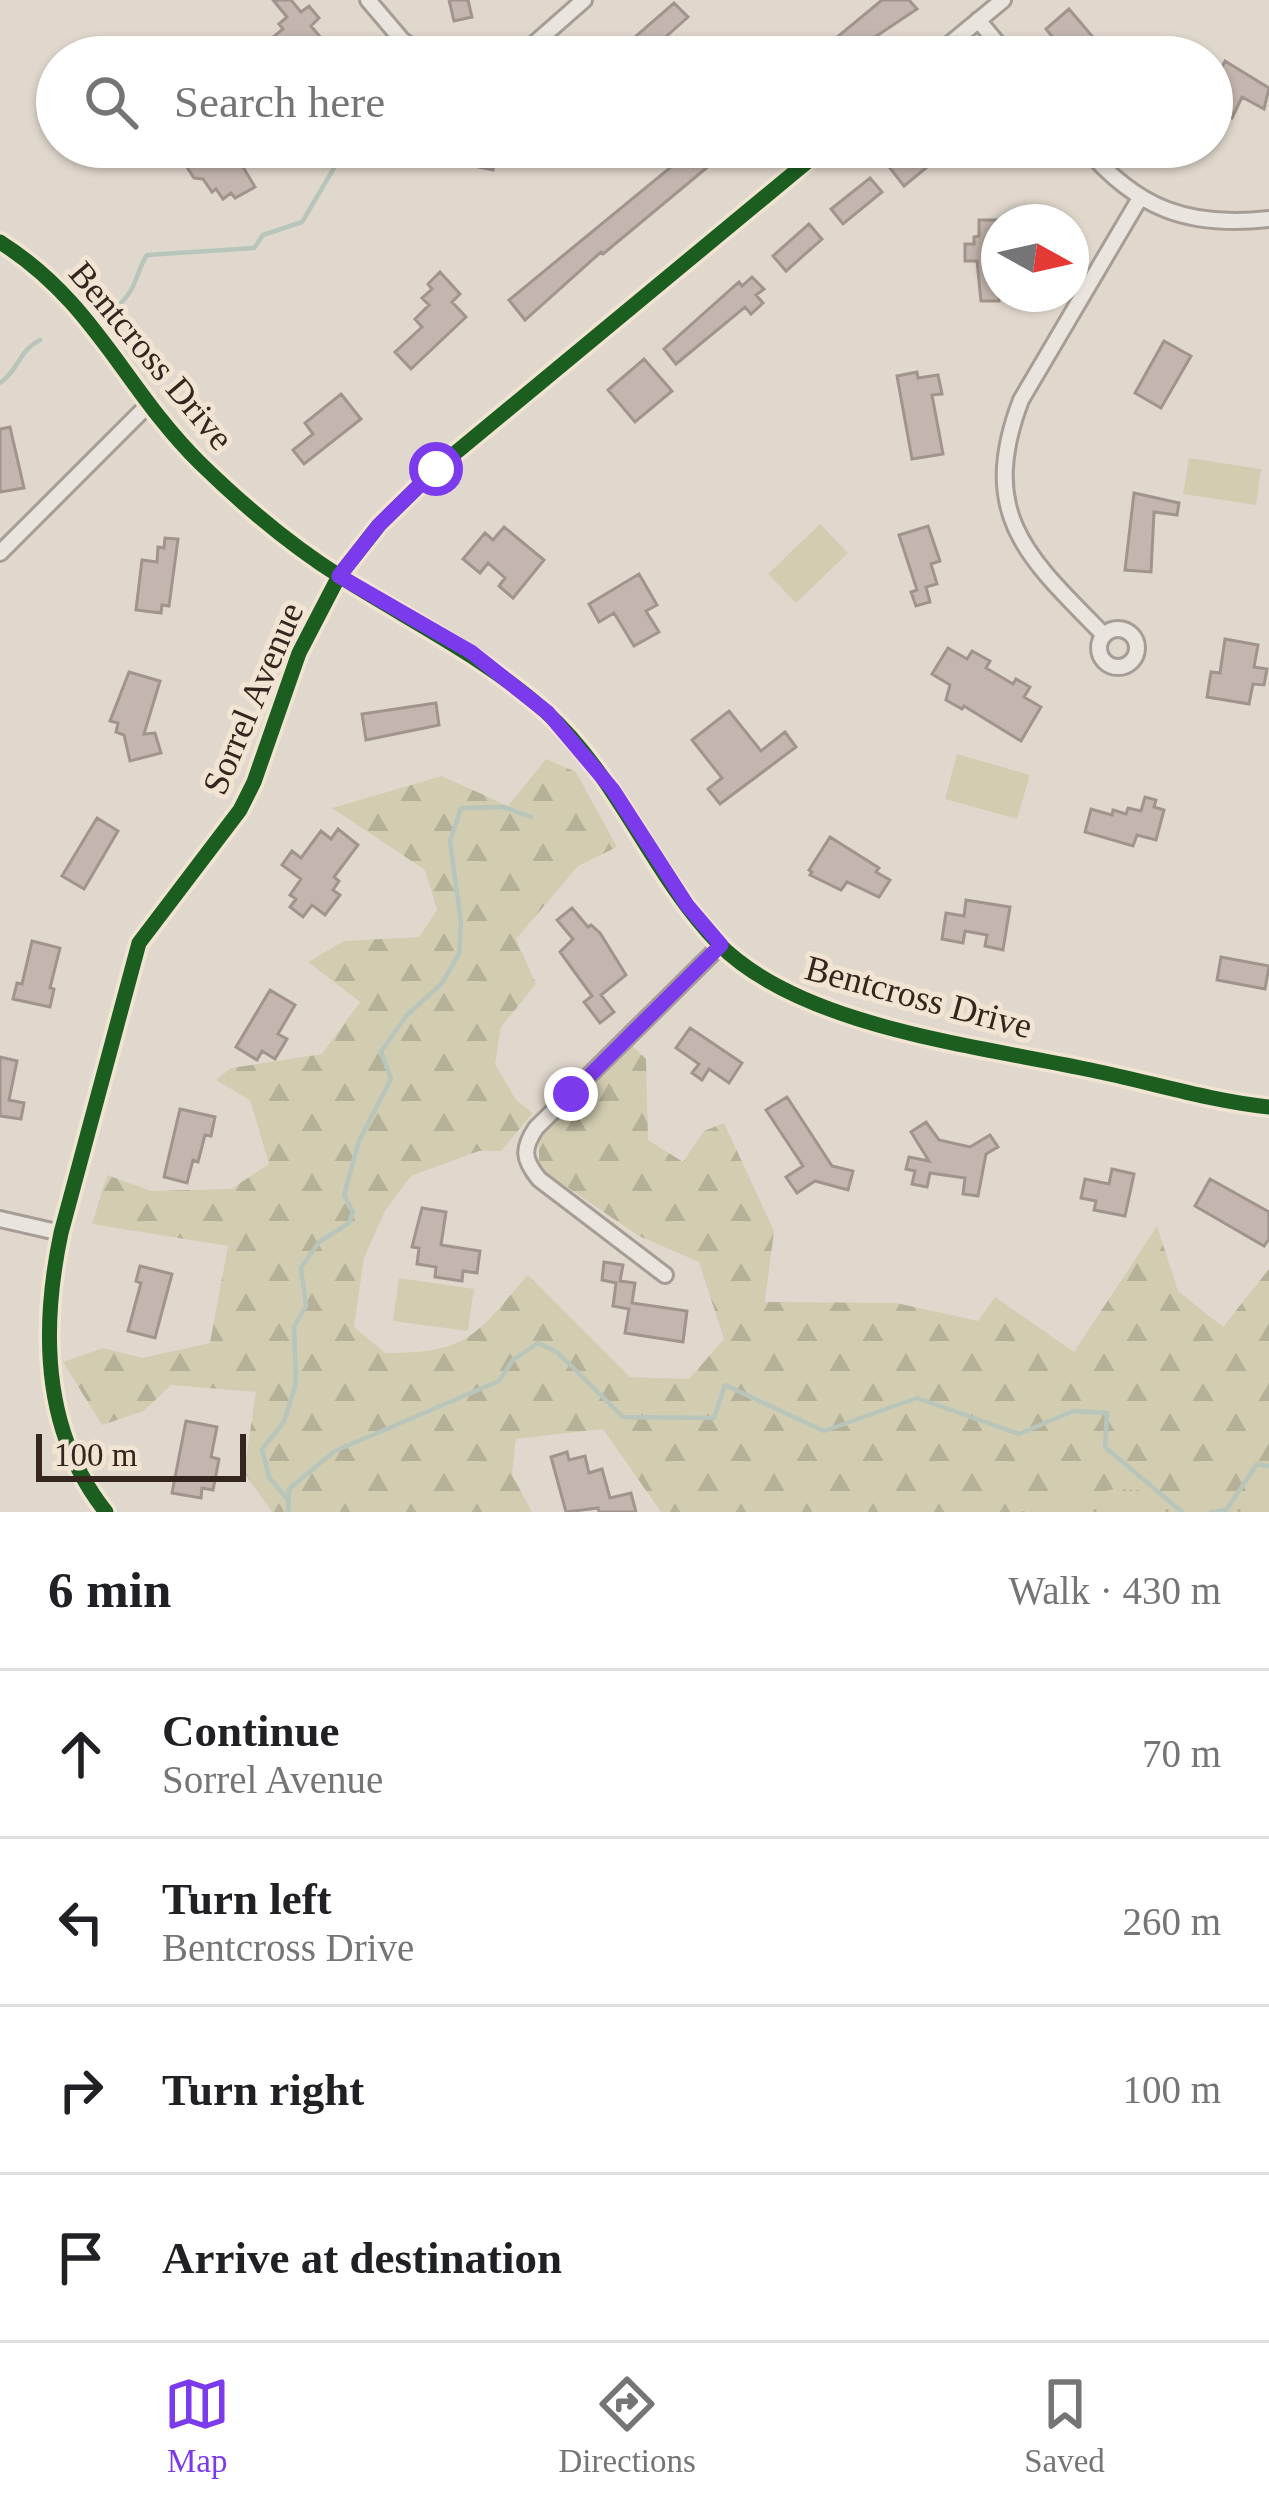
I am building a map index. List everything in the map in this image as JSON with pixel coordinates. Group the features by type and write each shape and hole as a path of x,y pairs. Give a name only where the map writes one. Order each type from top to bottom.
{"street":[{"path":"368,0 399,36"},
{"path":"543,36 584,0"},
{"path":"959,36 1003,0"},
{"path":"978,20 991,36"},
{"name":"Sorrel Avenue","path":"106,1512 66,1441 52,1392 46,1339 61,1233 139,943 240,810 299,653 339,576 379,525 436,469 800,168"},
{"path":"1108,168 1140,198 1161,209 1208,223 1269,219"},
{"path":"1104,635 1046,577 1022,544 1005,496 1003,462 1021,400 1140,198"},
{"name":"Bentcross Drive","path":"0,242 63,290 197,460 282,536 339,576 471,652 548,713 613,790 687,905 750,971 822,1008 887,1026 1269,1107"},
{"path":"0,553 150,403"},
{"path":"665,1275 539,1179 524,1154 536,1128 721,945"},
{"path":"0,1219 61,1233"}],"green space":[{"path":"1189,458 1261,469 1256,505 1183,494"},
{"path":"820,524 848,553 796,603 768,574"},
{"path":"957,754 1030,775 1017,819 945,799"},
{"path":"546,759 576,772 617,847 578,866 516,939 536,984 501,1027 495,1064 516,1100 533,1113 501,1151 479,1151 411,1176 385,1211 364,1258 354,1327 385,1353 454,1344 482,1326 528,1275 630,1377 689,1379 724,1339 699,1262 639,1236 539,1168 539,1138 630,1044 646,1059 648,1140 683,1162 704,1131 724,1123 774,1231 765,1302 896,1303 978,1321 995,1297 1074,1352 1157,1226 1178,1291 1223,1327 1269,1269 1269,1512 661,1512 603,1429 516,1439 512,1474 532,1512 272,1512 244,1472 256,1392 171,1385 144,1411 102,1425 63,1362 103,1348 142,1358 210,1343 228,1246 92,1224 107,1175 151,1191 231,1189 269,1164 250,1100 216,1080 231,1068 322,1054 360,1002 308,962 344,941 419,937 437,910 425,870 332,808 442,776 508,806"},
{"path":"399,1278 474,1289 468,1331 393,1321"},
{"path":"1114,1489 1269,1496 1269,1512 1020,1512"}],"building":[{"path":"273,0 291,0 301,12 309,6 319,18 311,26 319,36 274,36 287,17"},
{"path":"449,0 468,0 472,17 454,21"},
{"path":"882,0 909,0 917,9 876,36 838,36"},
{"path":"674,3 688,17 667,36 636,36"},
{"path":"1069,9 1092,36 1052,36 1046,29"},
{"path":"1233,66 1269,88 1264,109 1242,97 1233,116"},
{"path":"188,168 244,168 255,187 223,199 203,179 194,178"},
{"path":"670,168 706,168 525,320 509,300"},
{"path":"890,168 926,168 904,186"},
{"path":"870,178 882,192 843,224 831,209"},
{"path":"981,220 981,301 977,261 965,261 965,244 974,244 974,237 979,236"},
{"path":"809,224 822,239 786,271 773,256"},
{"path":"440,272 460,294 452,302 466,317 411,369 395,352 422,327 415,319 429,305 422,298"},
{"path":"752,277 764,289 756,295 763,303 751,314 745,307 676,364 664,349 739,282 742,286"},
{"path":"1164,341 1191,356 1161,408 1135,393"},
{"path":"644,359 672,391 635,422 608,390"},
{"path":"917,372 918,378 938,375 942,394 932,395 943,454 912,459 897,376"},
{"path":"341,394 361,419 304,464 293,450 313,434 305,423"},
{"path":"10,427 24,488 0,492 0,429"},
{"path":"1134,493 1179,503 1177,515 1154,512 1151,572 1125,570"},
{"path":"928,526 940,561 931,564 937,584 926,587 930,602 916,606 911,592 917,590 899,535"},
{"path":"504,527 544,560 513,598 499,586 505,578 488,563 480,573 463,559 485,533 493,540"},
{"path":"165,538 178,539 169,606 162,605 161,613 136,610 142,560 157,562 158,547 164,548"},
{"path":"639,574 657,605 646,611 659,632 634,646 614,613 599,622 589,604"},
{"path":"1225,639 1258,645 1254,667 1267,669 1264,685 1253,684 1249,704 1207,697 1211,672 1220,673"},
{"path":"948,648 967,659 972,651 990,661 986,668 1013,684 1016,679 1030,687 1024,697 1041,707 1021,741 946,700 950,685 932,674"},
{"path":"129,672 160,681 144,734 155,733 161,753 130,761 124,735 116,732 118,723 110,721"},
{"path":"436,703 439,725 366,740 362,714"},
{"path":"729,711 761,751 785,732 796,747 720,804 708,789 722,778 692,740"},
{"path":"1145,797 1156,800 1154,807 1164,810 1156,840 1137,835 1133,846 1085,832 1091,809 1112,815 1113,810 1141,811"},
{"path":"97,818 118,831 84,889 62,876"},
{"path":"338,829 358,845 334,877 339,881 333,890 340,895 325,915 312,905 303,917 290,907 296,899 290,895 301,879 282,865 292,851 301,858 321,831 331,839"},
{"path":"830,837 890,880 879,897 847,882 841,890 810,875"},
{"path":"966,900 1010,907 1003,950 985,946 987,935 965,931 963,943 942,939 946,913 964,916"},
{"path":"572,908 600,933 626,975 601,995 614,1012 600,1023 584,1002 592,996 560,952 573,939 557,920"},
{"path":"32,941 60,948 50,1007 13,999 17,983 22,984"},
{"path":"1221,957 1269,966 1265,989 1217,980"},
{"path":"270,990 295,1005 278,1034 287,1039 275,1059 262,1051 257,1060 236,1047"},
{"path":"690,1028 742,1063 729,1083 709,1069 702,1080 692,1073 699,1064 676,1048"},
{"path":"0,1057 17,1061 9,1100 24,1103 21,1119 0,1116"},
{"path":"787,1097 832,1166 853,1171 848,1190 815,1181 797,1193 786,1177 803,1166 766,1110"},
{"path":"180,1109 215,1117 211,1136 205,1135 187,1183 164,1177"},
{"path":"926,1122 939,1140 970,1147 990,1135 998,1147 986,1154 978,1196 963,1194 965,1178 930,1173 927,1187 912,1184 915,1171 906,1169 909,1157 929,1161 911,1132"},
{"path":"1112,1169 1134,1174 1125,1216 1094,1210 1096,1201 1081,1198 1085,1179 1109,1184"},
{"path":"1210,1179 1269,1212 1269,1239 1264,1246 1195,1206"},
{"path":"422,1208 446,1212 441,1245 480,1251 477,1273 463,1271 462,1281 435,1277 436,1267 417,1264 419,1248 412,1247"},
{"path":"604,1262 623,1265 620,1281 635,1283 632,1303 687,1311 683,1342 625,1333 629,1309 613,1306 616,1283 602,1280"},
{"path":"140,1266 172,1274 155,1338 128,1331 141,1283 136,1281"},
{"path":"186,1421 217,1427 211,1457 219,1459 213,1490 202,1488 201,1498 172,1493"},
{"path":"567,1452 569,1460 585,1456 589,1473 602,1469 610,1498 631,1493 636,1512 599,1512 598,1508 566,1512 551,1457"}],"waterway":[{"path":"121,303 147,255 254,248 263,235 302,222 334,168"},
{"path":"0,383 40,340"},
{"path":"288,1500 269,1477 262,1449 284,1422 296,1383 294,1327 306,1306 301,1268 319,1242 349,1223 353,1212 344,1195 359,1141 391,1079 381,1052 406,1016 442,983 459,954 461,923 450,841 461,808 503,807 531,817"},
{"path":"288,1512 289,1489 335,1451 499,1381 513,1360 538,1343 557,1352 623,1417 714,1418 725,1385 824,1431 917,1398 1019,1434 1073,1411 1107,1413 1105,1447 1182,1512"},
{"path":"1211,1512 1226,1510 1257,1464 1269,1466"}],"cycle path":[{"path":"106,1512 85,1481 58,1414 52,1378 51,1305 61,1233 139,943 240,810 299,653 339,576 379,525 436,469 800,168"},
{"path":"0,242 61,292 174,434 250,509 322,565 471,656 545,711 593,765 694,916 753,972 795,995 893,1029 1269,1107"}],"route":[{"path":"436,469 379,525 339,576 471,652 548,713 613,790 687,905 721,945 571,1094"}]}
